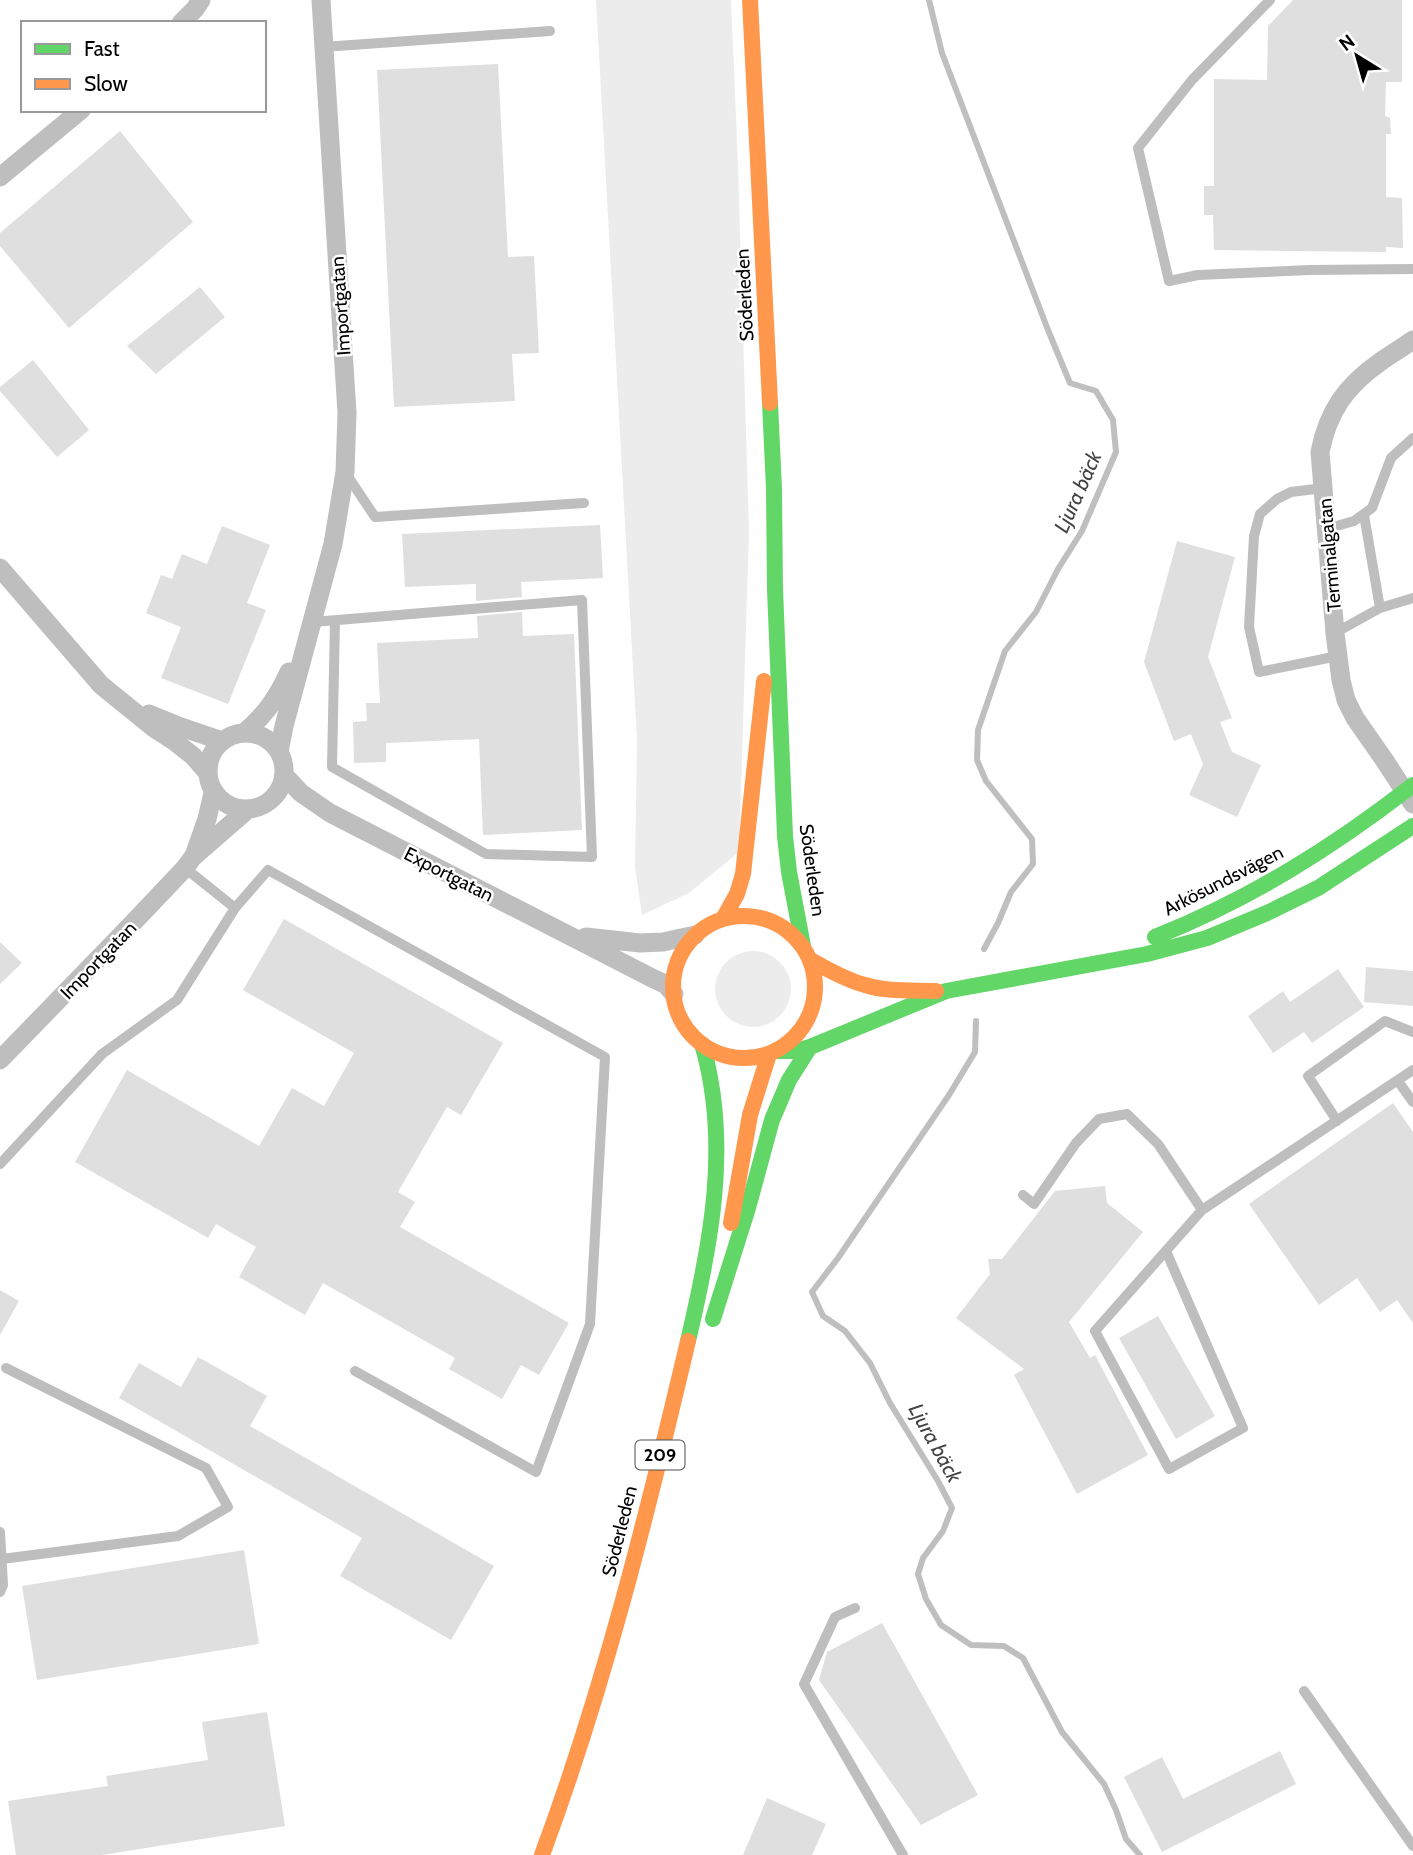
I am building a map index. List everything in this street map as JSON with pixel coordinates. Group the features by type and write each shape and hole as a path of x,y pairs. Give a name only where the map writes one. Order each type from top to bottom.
{"main road":[{"name":"Söderleden","path":"750,0 774,489 775,589 785,836 789,872 806,953"},
{"name":"Söderleden","path":"723,919 737,894 743,874 775,589"},
{"name":"Söderleden","path":"765,668 766,803"},
{"name":"Arkösundsvägen","path":"1074,967 1160,935 1268,885 1410,794"},
{"name":"Arkösundsvägen","path":"773,1053 810,1047 946,991 1147,954 1207,938 1318,888 1413,826"},
{"path":"753,912 789,931 806,953 814,974 816,990 808,1019 789,1043 773,1053 741,1059 714,1052 691,1034 682,1022 674,994 674,977 678,962 695,935 723,919 753,912"},
{"name":"Arkösundsvägen","path":"806,953 856,983 874,987 946,991"},
{"name":"Söderleden","path":"542,1855 581,1746 608,1657 645,1518 704,1261 713,1208 717,1129 714,1094 702,1044"},
{"path":"773,1053 744,1144 712,1326 772,1120 789,1080 810,1047"}],"street":[{"path":"183,21 201,0"},
{"name":"Importgatan","path":"279,752 333,544 345,471 347,412 321,0"},
{"path":"0,177 79,112"},
{"name":"Terminalgatan","path":"1410,794 1354,718 1346,700 1335,633 1320,452 1331,414 1343,395 1360,377 1413,340"},
{"path":"0,568 101,685 193,756 207,772 213,793 228,806 247,810 263,806 280,789 284,767 273,744 255,734 244,733 232,735 222,741 209,760 207,772"},
{"name":"Importgatan","path":"244,733 260,719 277,697 315,616"},
{"path":"125,704 222,741"},
{"name":"Exportgatan","path":"284,775 301,793 330,813 664,984 674,994"},
{"name":"Importgatan","path":"189,863 207,819 213,793"},
{"name":"Exportgatan","path":"270,801 330,813"},
{"name":"Importgatan","path":"0,1060 189,863 247,810"},
{"name":"Exportgatan","path":"569,935 640,943 663,942 695,935"}],"lane":[{"path":"1270,0 1192,80 1138,148 1169,281 1198,275 1413,269"},
{"path":"323,47 550,30"},
{"path":"1326,529 1344,525 1372,508 1391,458 1413,438"},
{"path":"345,471 375,517 584,503"},
{"path":"1323,488 1291,492 1277,499 1261,514 1254,536 1249,627 1259,672 1338,656"},
{"path":"1364,514 1380,608"},
{"path":"1335,633 1380,608 1413,598"},
{"path":"315,616 335,621 582,600 592,857 486,854 332,767 335,621"},
{"path":"189,863 235,908"},
{"path":"0,1164 102,1054 177,1000 235,908 268,870 605,1057 590,1324 537,1472 355,1371"},
{"path":"1337,1121 1308,1076 1385,1021 1413,1032"},
{"path":"1166,1251 1243,1428 1169,1469 1095,1331 1202,1210 1413,1070"},
{"path":"1398,1081 1413,1100"},
{"path":"1023,1195 1034,1204 1076,1143 1099,1119 1127,1114 1158,1144 1202,1210"},
{"path":"2,1559 178,1536 228,1507 206,1468 6,1368"},
{"path":"0,1532 3,1585 0,1592"},
{"path":"855,1608 835,1617 804,1684 903,1855"},
{"path":"1304,1690 1413,1846"}],"shaded area":[{"path":"596,0 731,0 749,532 739,852 689,893 642,915 635,867 637,740"},
{"path":"746,951 760,951 774,957 785,968 791,989 788,1004 780,1016 760,1027 746,1027 732,1021 721,1010 715,996 715,982 721,968 732,957"}],"building":[{"path":"1293,0 1402,0 1402,82 1386,82 1385,116 1390,118 1391,134 1386,134 1386,197 1402,198 1403,248 1386,247 1386,252 1214,250 1213,215 1204,215 1204,186 1214,186 1214,79 1267,80 1268,26"},
{"path":"498,64 508,257 534,256 539,353 512,354 515,401 394,407 377,70"},
{"path":"120,131 193,222 69,328 0,246 0,233"},
{"path":"200,287 225,317 156,374 127,346"},
{"path":"33,360 89,430 57,457 0,391 0,387"},
{"path":"600,525 603,578 521,582 522,597 476,601 476,584 405,587 402,534"},
{"path":"222,526 270,545 247,603 266,610 228,704 161,678 181,627 146,613 161,575 172,579 182,554 207,564"},
{"path":"1177,541 1235,557 1208,657 1232,718 1220,722 1232,752 1261,765 1237,817 1189,795 1203,764 1191,734 1174,741 1144,662"},
{"path":"522,612 523,636 574,634 582,830 483,835 479,739 386,743 386,762 354,763 353,722 367,721 366,703 380,703 377,643 478,638 477,616"},
{"path":"284,919 503,1043 461,1115 447,1107 398,1192 415,1202 400,1227 569,1323 539,1375 521,1365 502,1399 449,1369 455,1358 323,1283 305,1315 239,1277 256,1247 216,1224 208,1238 75,1162 127,1070 259,1146 292,1088 324,1106 354,1053 243,990"},
{"path":"0,942 22,963 0,984"},
{"path":"1366,967 1413,971 1413,1006 1364,1002"},
{"path":"1338,969 1364,1007 1312,1043 1304,1032 1273,1053 1248,1016 1283,991 1290,1002"},
{"path":"1393,1103 1413,1132 1413,1323 1397,1300 1380,1312 1357,1278 1319,1305 1249,1204"},
{"path":"1105,1186 1107,1203 1143,1232 1069,1322 1090,1358 1095,1355 1148,1455 1077,1494 1014,1375 1024,1369 956,1318 990,1274 988,1259 1002,1259 1055,1191"},
{"path":"0,1290 19,1301 0,1335"},
{"path":"1158,1316 1215,1416 1176,1439 1119,1338"},
{"path":"198,1357 267,1396 250,1426 494,1566 451,1640 340,1576 362,1538 119,1398 139,1363 181,1387"},
{"path":"244,1550 259,1644 37,1680 22,1586"},
{"path":"882,1623 978,1795 921,1825 819,1680 827,1652"},
{"path":"267,1712 285,1826 102,1855 16,1855 8,1801 108,1786 106,1776 208,1760 202,1722"},
{"path":"1280,1751 1296,1784 1162,1852 1124,1777 1162,1757 1183,1799"},
{"path":"767,1798 826,1824 812,1855 743,1855"}],"waterway":[{"name":"Ljura bäck","path":"929,0 942,53 1048,330 1070,383 1096,391 1113,420 1116,452 1082,531 1058,569 1036,612 1005,651 978,730 977,760 986,781 1032,839 1033,864 1011,892 984,949"},
{"name":"Ljura bäck","path":"976,1021 975,1052 949,1095 812,1292 823,1316 845,1331 870,1363 890,1403 952,1508 943,1531 923,1558 918,1574 926,1599 941,1625 971,1645 1004,1646 1023,1658 1062,1732 1104,1784 1126,1839 1140,1855"}],"traffic: fast":[{"path":"770,403 785,836 803,946"},
{"path":"1155,937 1257,889 1321,851 1413,785"},
{"path":"776,1051 796,1051 810,1047 946,991 1147,954 1207,938 1318,888 1413,826"},
{"path":"688,1341 710,1230 716,1155 711,1081 702,1044"},
{"path":"713,1319 772,1120 789,1080 810,1047"}],"traffic: slow":[{"path":"750,0 770,403"},
{"path":"723,919 737,894 743,874 764,681"},
{"path":"744,916 771,921 794,937 810,960 815,987 810,1014 794,1037 771,1053 744,1058 717,1053 694,1037 678,1014 673,987 678,960 694,937 717,921 744,916"},
{"path":"810,960 850,980 874,987 936,991"},
{"path":"731,1223 750,1115 769,1054"},
{"path":"542,1855 605,1665 657,1471 688,1341"}]}
